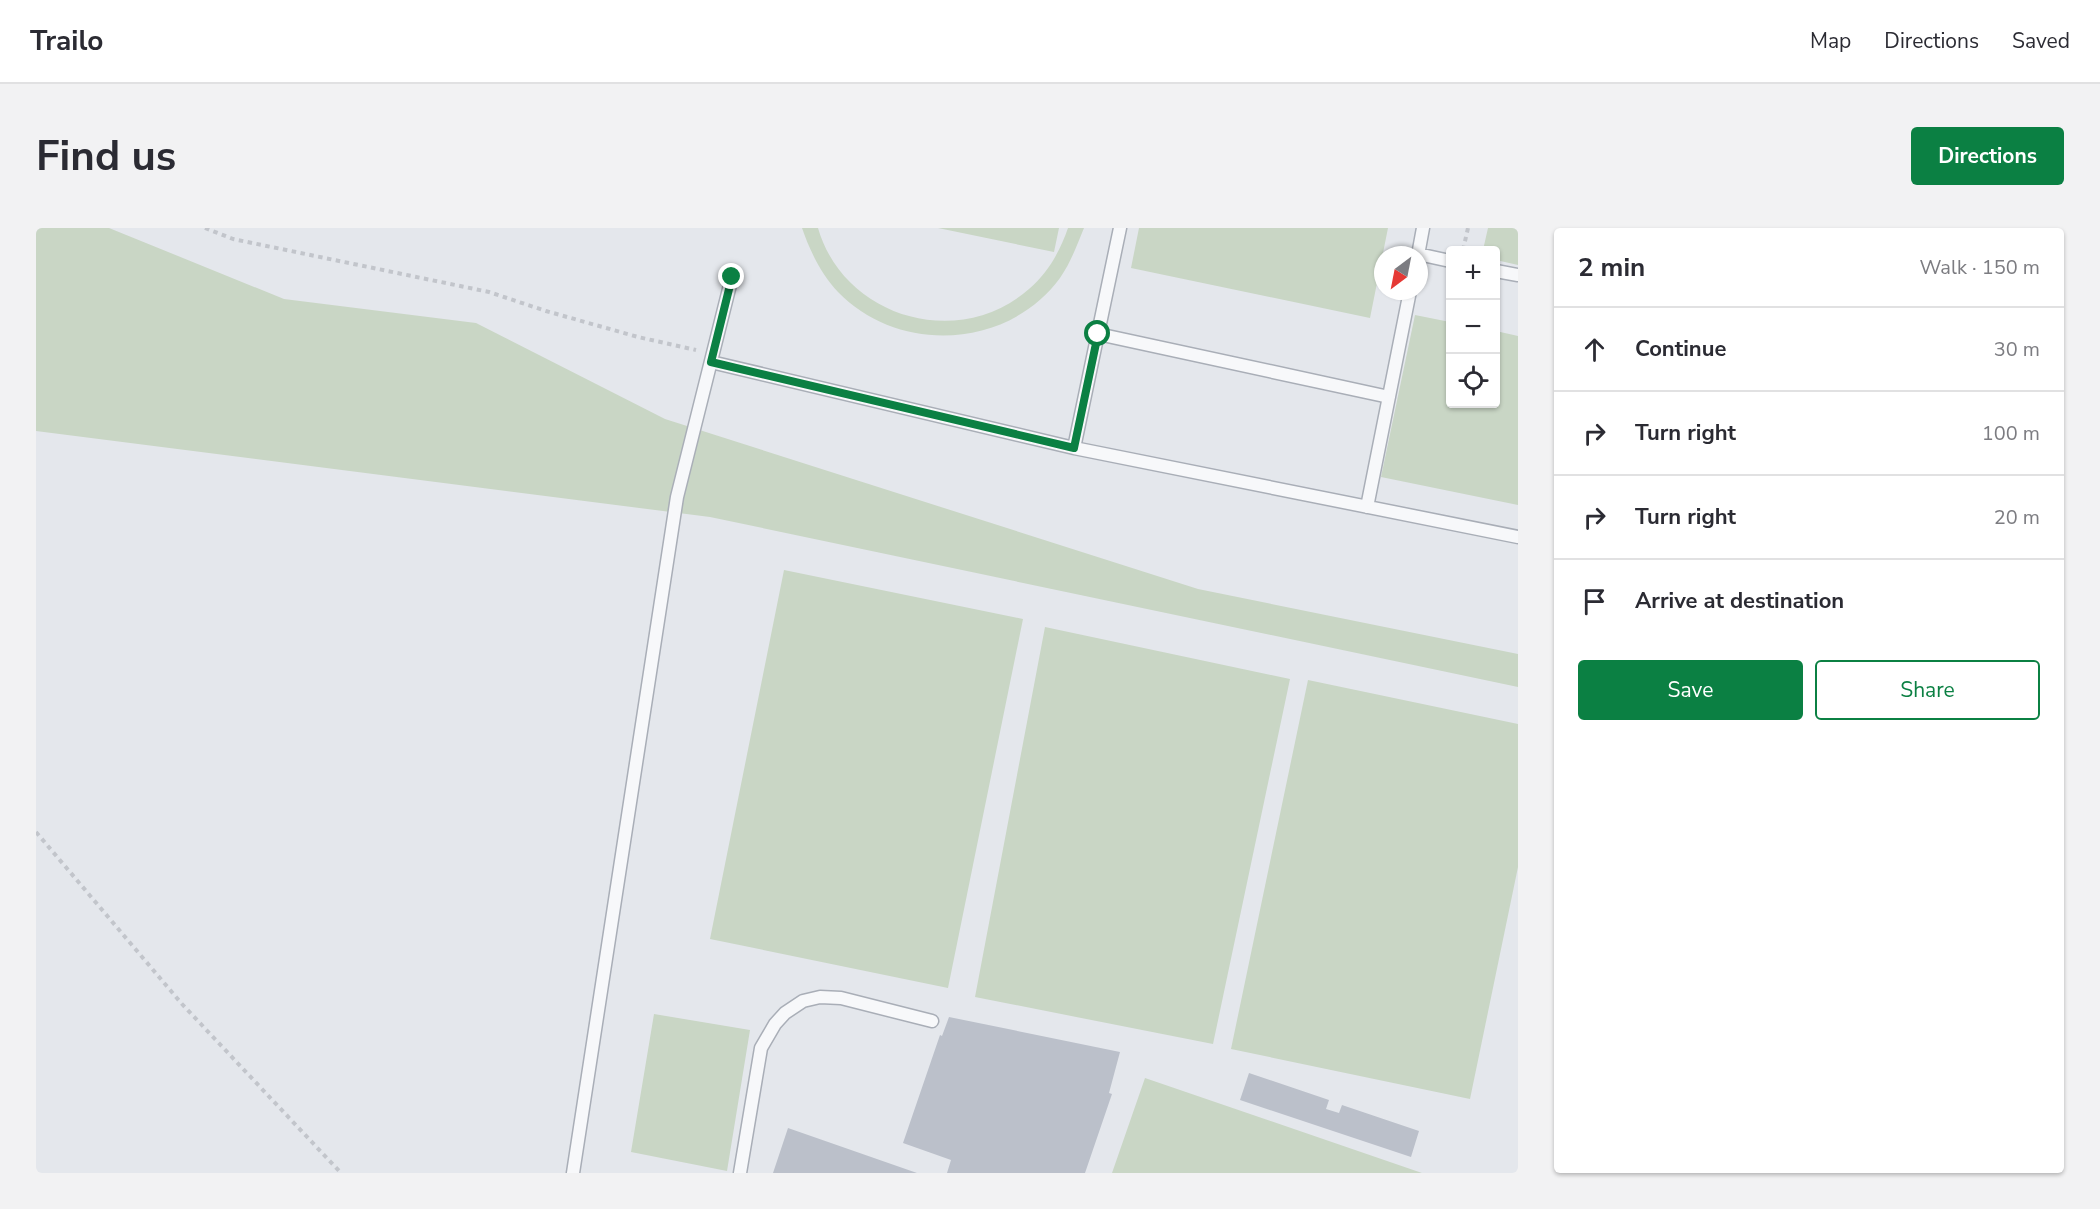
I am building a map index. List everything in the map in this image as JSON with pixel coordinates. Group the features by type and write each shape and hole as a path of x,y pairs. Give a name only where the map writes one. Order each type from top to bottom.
{"lane":[{"path":"1074,448 1120,228"},
{"path":"1420,246 1423,228"},
{"path":"1428,256 1446,260"},
{"path":"1500,272 1518,275"},
{"path":"573,1173 677,497 732,277"},
{"path":"1367,507 1408,300"},
{"path":"1098,334 1389,397"},
{"path":"712,358 1074,448 1518,537"},
{"path":"740,1173 761,1048 775,1024 785,1013 803,1001 820,997 841,998 932,1021"}],"path":[{"path":"205,228 233,239 489,292 546,311 712,358"},
{"path":"1464,246 1468,228"},
{"path":"36,832 182,1004 341,1173"}],"green space":[{"path":"36,228 109,228 284,299 476,323 665,419 1198,589 1518,654 1518,687 710,517 36,431"},
{"path":"802,228 818,228 832,259 852,284 878,303 907,316 938,321 970,318 1001,308 1029,289 1048,269 1068,228 1084,228 1064,272 1038,302 1012,319 983,330 952,335 921,334 891,326 863,312 838,292 826,278 812,254"},
{"path":"938,228 1059,228 1054,252"},
{"path":"1139,228 1388,228 1384,246 1374,246 1374,298 1370,318 1131,268"},
{"path":"1488,228 1518,228 1518,265 1500,261 1500,246 1484,246"},
{"path":"1415,315 1446,321 1446,408 1500,408 1500,332 1518,336 1518,505 1381,477"},
{"path":"784,570 1023,619 948,988 710,939"},
{"path":"1045,627 1290,679 1213,1044 975,997"},
{"path":"1308,680 1518,724 1518,867 1470,1099 1231,1049"},
{"path":"654,1014 750,1030 727,1171 631,1152"},
{"path":"1145,1078 1422,1173 1112,1173"}],"building":[{"path":"949,1017 1120,1052 1109,1093 1112,1094 1085,1173 947,1173 951,1160 903,1143 940,1035 942,1036"},
{"path":"1249,1073 1329,1100 1326,1109 1339,1113 1342,1105 1419,1131 1411,1157 1240,1100"},
{"path":"788,1128 917,1173 773,1173"}],"route":[{"path":"732,277 711,362 1074,448 1098,334"}]}
